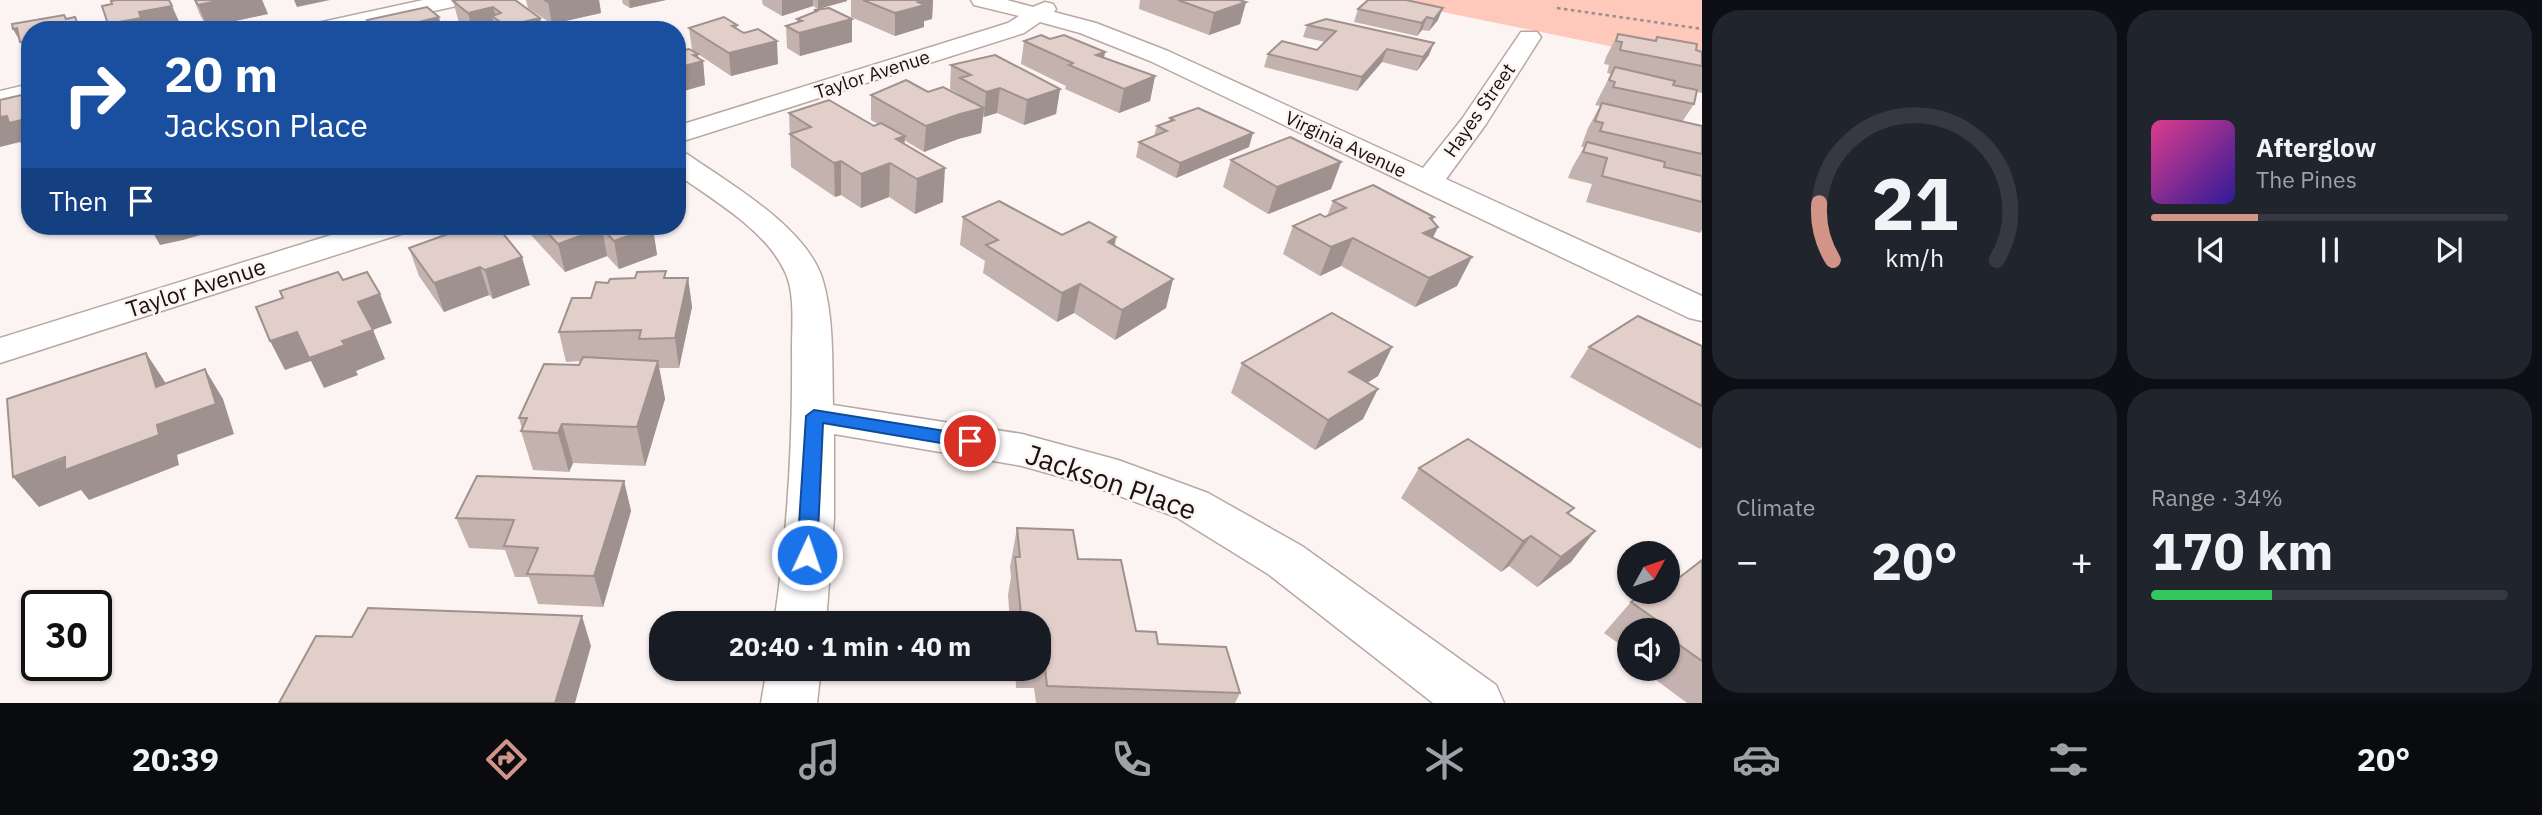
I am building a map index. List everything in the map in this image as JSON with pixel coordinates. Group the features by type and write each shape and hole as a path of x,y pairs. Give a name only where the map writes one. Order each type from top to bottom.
{"street":[{"path":"357,21 453,0"},
{"name":"Virginia Avenue","path":"982,0 1088,28 1146,51 1702,310"},
{"name":"Taylor Avenue","path":"686,132 1016,28 1062,0"},
{"name":"Hayes Street","path":"1429,182 1472,124 1529,37"},
{"path":"0,99 21,94"},
{"path":"686,167 777,238 804,275 810,324 814,416 806,583 802,611"},
{"name":"Taylor Avenue","path":"0,351 365,235"},
{"name":"Jackson Place","path":"814,416 1021,450 1102,472 1192,505 1285,560 1476,703"},
{"path":"789,703 792,681"}],"path":[{"path":"1553,8 1702,29"}],"shaded area":[{"path":"1384,0 1702,0 1702,65"}],"building":[{"path":"169,0 172,6 139,12 141,18 107,21 102,6 112,4 111,1"},
{"path":"195,0 222,0 198,5"},
{"path":"515,0 540,18 499,21 492,16 501,13 493,7 468,13 453,1"},
{"path":"863,0 924,0 918,2 925,5 895,13"},
{"path":"1178,0 1239,0 1246,2 1214,13"},
{"path":"1368,0 1406,0 1443,8 1434,19 1427,17 1422,23 1358,9"},
{"path":"427,7 439,17 423,21 367,20"},
{"path":"829,8 852,19 799,33 786,26 802,21 797,19 817,11 814,10"},
{"path":"64,15 66,19 75,17 77,21 29,21"},
{"path":"724,17 744,33 758,29 777,41 729,53 689,28"},
{"path":"1326,19 1434,43 1423,57 1387,49 1362,77 1268,54 1282,41 1317,50 1336,31 1307,25"},
{"path":"21,22 21,42 17,28 13,29 12,24"},
{"path":"1618,34 1656,41 1657,37 1697,44 1696,50 1702,52 1702,66 1620,50 1622,42 1616,41"},
{"path":"1041,35 1050,39 1064,35 1105,52 1096,55 1155,76 1124,89 1069,65 1073,63 1024,41"},
{"path":"686,50 698,54 693,55 703,61 686,66"},
{"path":"995,55 1060,89 1027,100 1000,88 986,92 960,78 971,75 951,65"},
{"path":"1615,67 1675,81 1673,85 1697,90 1694,104 1613,87 1615,82 1609,80"},
{"path":"906,80 928,92 943,87 984,108 926,126 871,95"},
{"path":"21,95 21,120 9,123 7,116 0,117 0,100"},
{"path":"829,100 874,126 881,123 905,136 896,139 945,168 917,179 890,163 861,174 841,161 834,163 790,134 811,127 789,113"},
{"path":"1602,103 1702,126 1702,154 1600,131 1603,123 1595,121"},
{"path":"1198,108 1253,133 1180,163 1139,142 1167,131 1157,126 1174,120 1170,118"},
{"path":"1290,137 1341,162 1277,187 1231,160"},
{"path":"1587,142 1665,162 1664,167 1702,176 1702,202 1602,176 1607,158 1583,152"},
{"path":"1373,185 1434,217 1430,218 1438,227 1423,233 1472,257 1429,278 1353,238 1331,247 1293,226 1320,214 1325,217 1346,208 1333,201"},
{"path":"999,201 1062,235 1089,222 1116,237 1108,242 1173,279 1122,310 1080,284 1062,293 986,245 998,240 963,217"},
{"path":"445,235 504,235 522,257 485,270 480,267 434,283 409,248"},
{"path":"550,235 583,235 558,244"},
{"path":"608,235 631,235 614,241"},
{"path":"666,271 664,278 688,278 675,338 639,339 641,330 559,332 572,298 591,298 596,282 608,283 610,279 635,278 637,272"},
{"path":"338,272 343,280 367,272 380,294 358,302 373,330 342,341 345,345 309,358 297,332 270,341 256,307 283,298 280,291"},
{"path":"1332,313 1392,347 1349,372 1378,389 1328,420 1242,363"},
{"path":"1638,316 1702,346 1702,406 1589,347"},
{"path":"146,353 156,387 205,369 216,404 157,425 159,435 65,470 65,457 13,477 7,399"},
{"path":"583,357 658,361 637,427 562,424 558,433 521,431 527,418 519,418 544,364 579,365"},
{"path":"1468,439 1574,508 1567,513 1595,531 1561,557 1531,536 1523,541 1419,468"},
{"path":"477,476 624,481 594,576 527,574 538,548 504,546 514,520 456,518"},
{"path":"1017,528 1073,530 1078,559 1121,560 1136,631 1156,632 1158,644 1226,647 1240,693 1047,686 1046,681 1051,681 1051,611 1021,611 1015,557 1020,557"},
{"path":"1702,560 1702,661 1680,645 1680,618 1654,618 1634,604 1680,604 1680,577"},
{"path":"368,608 582,616 555,703 279,703 316,636 352,637"}],"route":[{"path":"807,555 814,416 970,441"}]}
